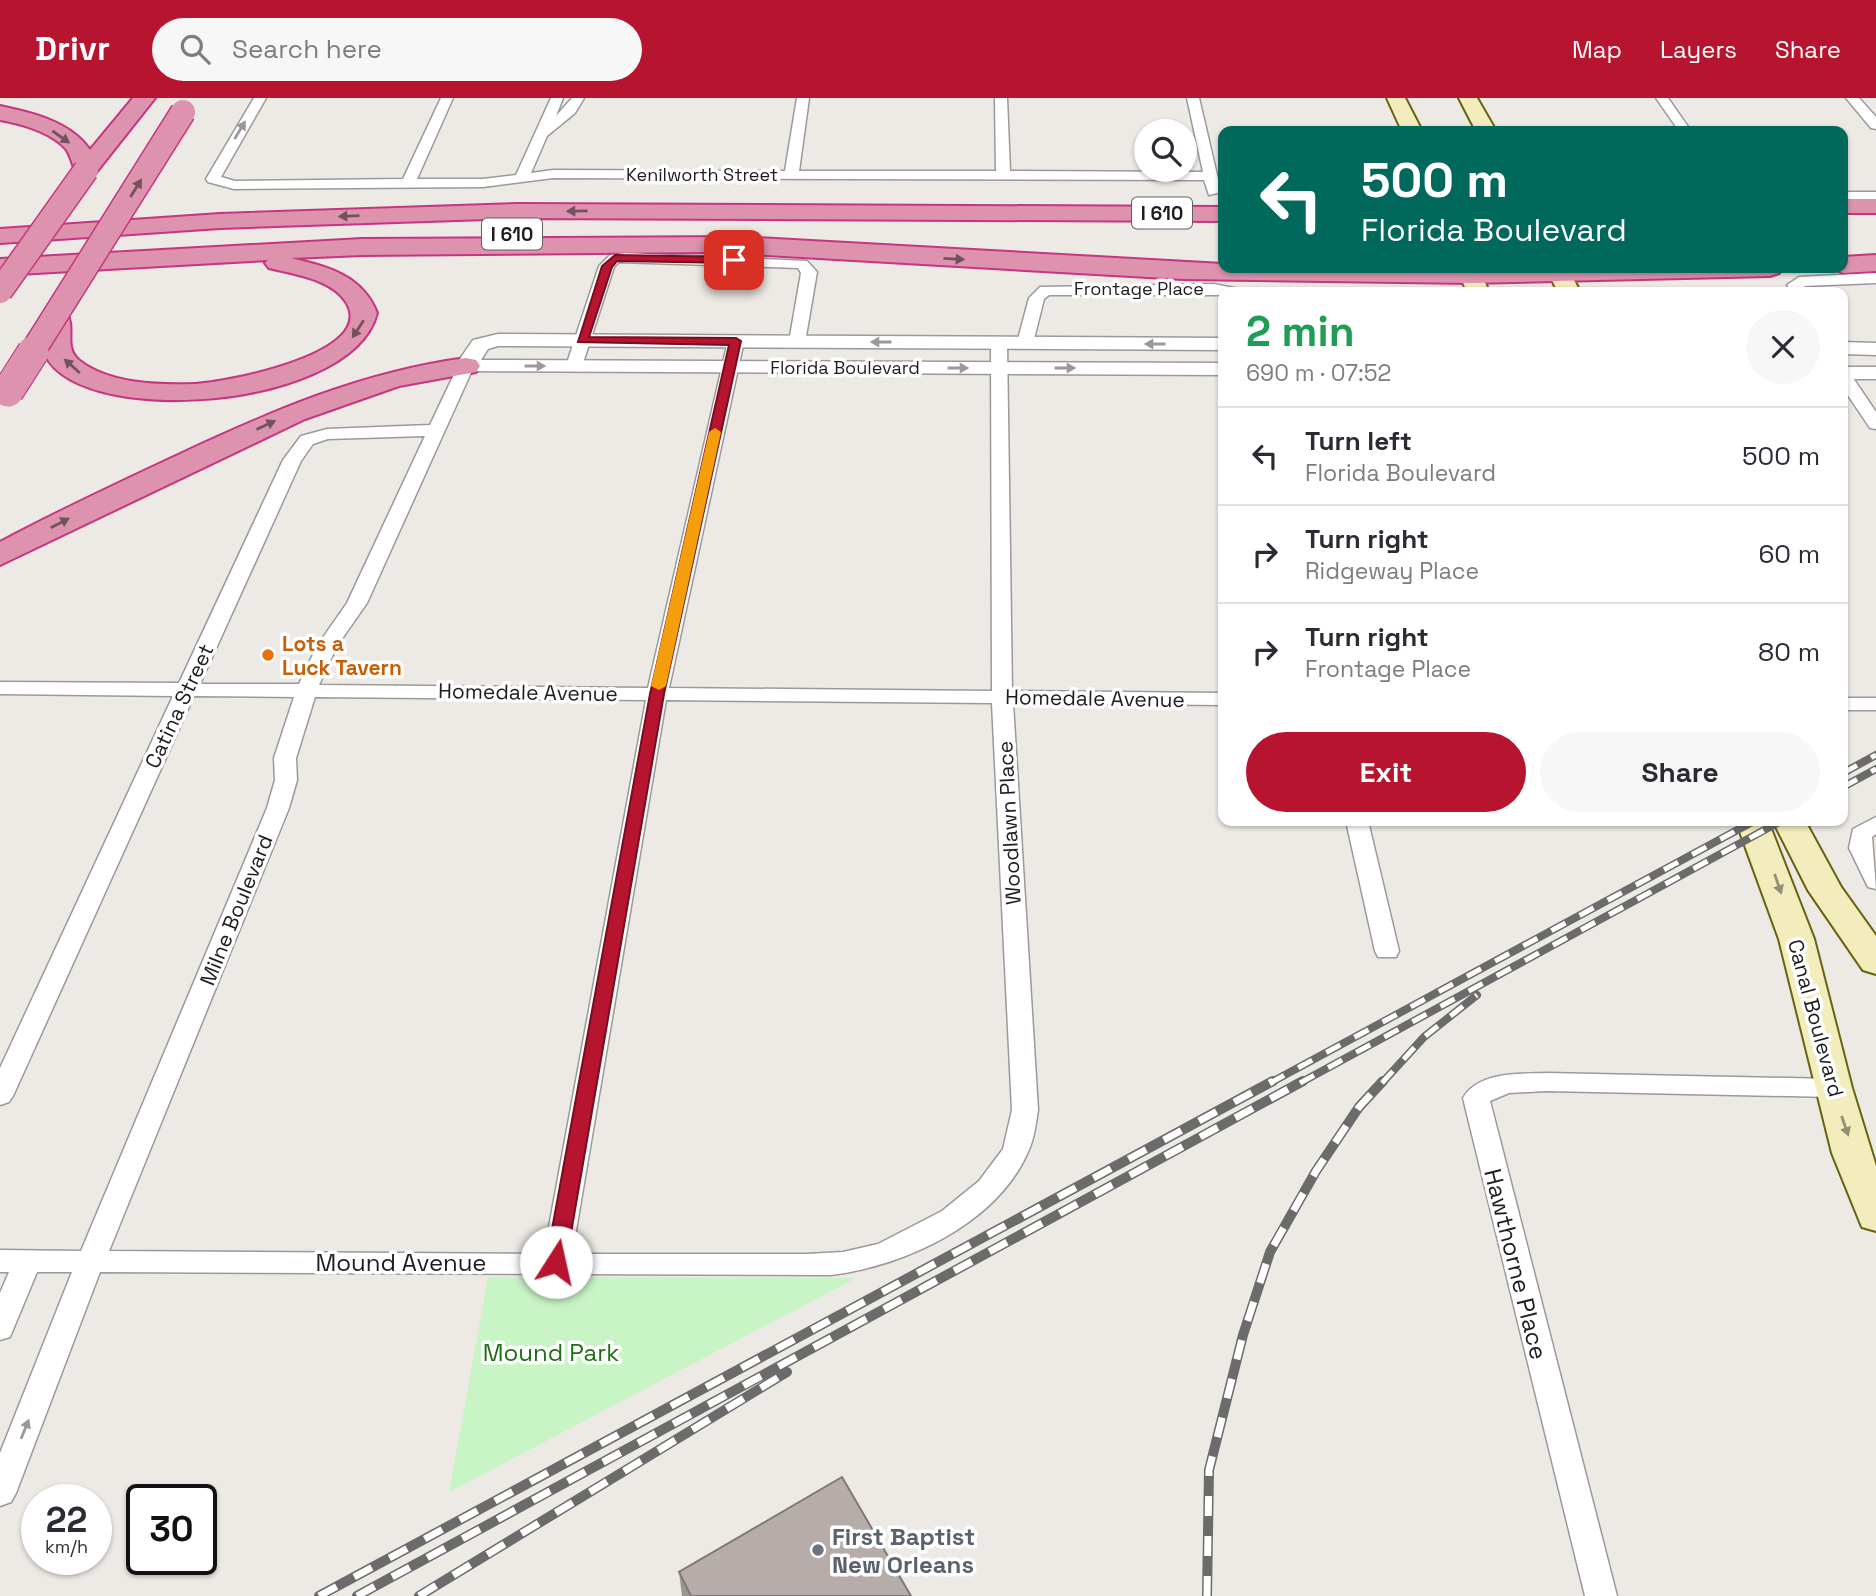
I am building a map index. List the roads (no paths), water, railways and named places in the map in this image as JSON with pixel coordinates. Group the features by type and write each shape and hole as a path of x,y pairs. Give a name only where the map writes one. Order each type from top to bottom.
{"highway":[{"path":"1,269 139,105"},
{"path":"4,397 57,318 188,105"},
{"path":"11,116 53,131 78,149 86,170"},
{"path":"645,210 1218,194"},
{"name":"I 610","path":"0,236 342,216 645,210 1100,213 1218,194"},
{"path":"1848,206 1876,206"},
{"path":"1848,217 1876,218"},
{"name":"I 610","path":"1,269 467,234 1037,237"},
{"path":"1,269 189,255 452,244 715,245 1011,237"},
{"path":"1848,242 1876,243"},
{"path":"715,245 1218,272"},
{"path":"57,318 57,349 72,369 121,387 156,391 221,390 285,375 309,366 348,342 359,331 366,316 358,295 345,283 317,271 266,261 189,255"},
{"path":"1848,265 1876,263"},
{"path":"1266,273 1473,278 1562,278 1666,273"},
{"path":"0,555 92,507 328,397 393,377 466,366"}],"main road":[{"path":"1396,98 1410,126"},
{"path":"1468,98 1483,126"},
{"name":"Canal Boulevard","path":"1754,826 1776,877 1800,953 1832,1088 1875,1213"},
{"path":"1792,826 1825,890 1875,959"}],"street":[{"name":"Kenilworth Street","path":"260,98 212,178 234,185 521,180 554,174 1003,175 1218,194"},
{"path":"408,183 447,98"},
{"path":"521,180 557,98"},
{"path":"538,137 570,110 578,98"},
{"path":"791,175 803,98"},
{"path":"1001,98 1003,175"},
{"path":"1193,98 1218,194"},
{"path":"1662,98 1682,126"},
{"path":"1852,98 1876,125"},
{"path":"1848,196 1876,197"},
{"path":"574,366 607,266 615,258 636,256 802,264 809,272 797,342"},
{"path":"1796,287 1795,285 1799,282 1876,278"},
{"path":"1026,343 1037,298 1045,290"},
{"name":"Frontage Place","path":"1045,290 1218,290"},
{"name":"Florida Boulevard","path":"488,342 582,340 1218,344"},
{"path":"556,1262 657,694 736,341"},
{"name":"Milne Boulevard","path":"0,1493 90,1262 278,808 286,780 285,758 307,689 327,646 357,603 439,430 466,366 480,344 488,342"},
{"path":"997,368 999,343"},
{"path":"1848,348 1876,349"},
{"name":"Florida Boulevard","path":"466,366 1218,369"},
{"name":"Woodlawn Place","path":"997,368 1002,697 1025,1110"},
{"path":"1848,375 1876,373"},
{"path":"1848,382 1876,424"},
{"name":"Catina Street","path":"0,1096 292,460 307,440 327,434 364,430 439,430"},
{"name":"Homedale Avenue","path":"0,688 1218,699"},
{"path":"1848,704 1876,704"},
{"path":"1876,824 1861,834 1860,848 1876,882"},
{"path":"1358,826 1387,951"},
{"name":"Hawthorne Place","path":"1601,1596 1476,1098 1483,1090 1517,1083 1832,1088"},
{"name":"Mound Avenue","path":"14,1261 556,1262 770,1266 866,1258 926,1234 964,1208 998,1179 1016,1149 1025,1110"},
{"path":"0,1329 14,1261"}],"railway":[{"path":"1848,770 1876,755"},
{"path":"1848,784 1876,769"},
{"path":"1270,1083 1745,826"},
{"path":"1300,1083 1772,826"},
{"path":"1382,1083 1424,1037 1477,995"},
{"path":"319,1596 1273,1081"},
{"path":"357,1596 1303,1081"},
{"path":"1207,1596 1209,1470 1243,1335 1270,1252 1316,1171 1359,1107 1383,1081"},
{"path":"419,1596 787,1372"}],"place":[{"name":"Lots a Luck Tavern","path":"268,655"},
{"name":"First Baptist New Orleans","path":"818,1550"}],"park label":[{"name":"Mound Park","path":"551,1352"}]}
